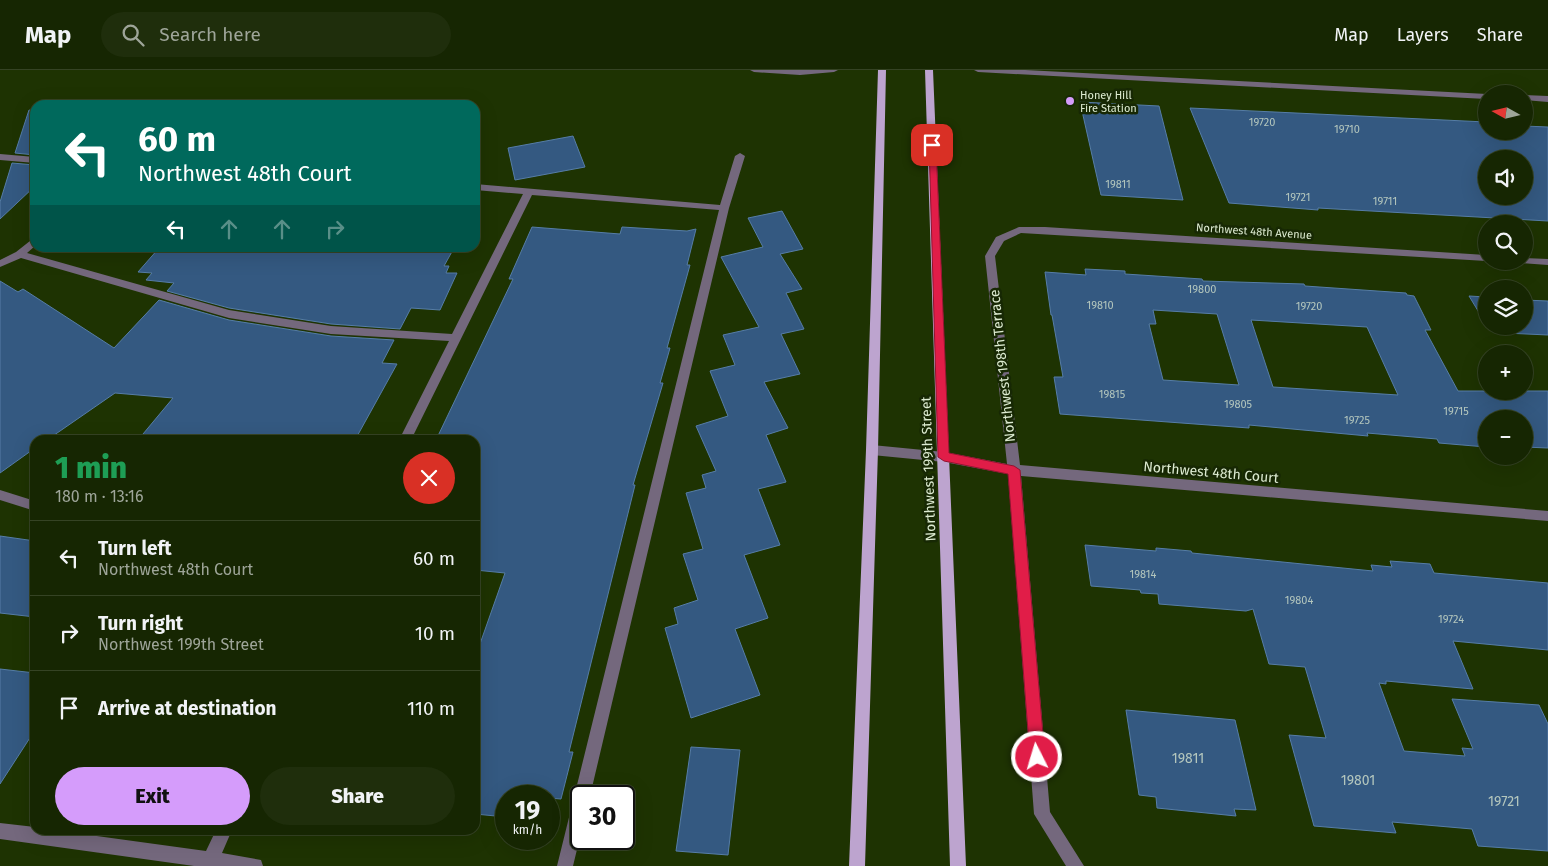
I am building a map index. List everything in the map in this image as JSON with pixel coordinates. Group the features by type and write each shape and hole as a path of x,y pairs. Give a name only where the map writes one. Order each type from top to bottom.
{"main road":[{"path":"857,866 872,450 882,70"},
{"name":"Northwest 199th Street","path":"929,70 958,866"}],"street":[{"path":"754,70 800,73 834,70"},
{"path":"978,70 1478,96"},
{"path":"1533,98 1548,99"},
{"path":"585,785 724,208 740,156"},
{"path":"0,157 30,160"},
{"path":"480,187 724,208"},
{"path":"408,435 530,191"},
{"name":"Northwest 48th Avenue","path":"1019,230 1045,230 1478,257"},
{"name":"Northwest 198th Terrace","path":"1019,230 1000,239 990,256 1014,470 1042,814 1076,866"},
{"path":"0,264 20,254 30,245"},
{"path":"20,254 229,314 331,330 456,338"},
{"path":"1533,261 1548,262"},
{"name":"Northwest 48th Court","path":"872,450 944,457 1014,470 1548,516"},
{"path":"0,495 30,504"},
{"path":"0,831 210,863 255,866"},
{"path":"210,863 222,835"},
{"path":"565,866 570,846"}],"building":[{"path":"1080,102 1159,106 1183,200 1101,195"},
{"path":"1190,108 1478,122 1478,140 1533,140 1533,126 1548,127 1548,221 1533,220 1533,215 1478,215 1478,217 1318,208 1318,210 1229,203"},
{"path":"29,110 30,110 30,154 15,153"},
{"path":"573,136 585,167 515,180 508,148"},
{"path":"12,163 30,165 30,191 0,219 0,202"},
{"path":"782,211 803,249 780,254 802,289 786,293 804,329 781,334 800,374 764,382 788,428 766,435 786,482 758,489 780,545 744,555 768,618 735,629 760,695 691,718 665,628 678,624 674,608 698,600 683,554 703,549 686,493 706,488 702,475 716,471 696,426 728,416 710,371 735,365 723,335 759,327 721,257 763,247 748,218"},
{"path":"532,227 620,234 622,227 687,231 696,229 687,265 690,265 667,348 670,348 660,383 663,383 633,485 635,485 569,752 573,752 561,799 560,785 495,785 495,816 480,814 480,644 505,573 480,570 480,435 438,435 513,279 509,279"},
{"path":"156,252 452,252 444,266 449,266 446,273 457,273 440,310 411,308 400,329 331,324 229,308 167,291 174,283 146,280 152,273 138,272"},
{"path":"1085,269 1125,271 1125,274 1202,279 1203,281 1304,284 1305,286 1406,293 1407,295 1414,296 1431,330 1425,330 1458,391 1478,391 1478,400 1533,400 1533,391 1548,391 1548,448 1533,447 1533,410 1478,410 1478,446 1439,443 1437,439 1367,433 1368,436 1249,425 1249,428 1060,414 1054,377 1063,377 1045,272 1086,275","holes":["1153,310 1217,314 1239,385 1163,380 1149,324 1156,324","1251,320 1367,327 1398,395 1273,387"]},
{"path":"0,281 18,292 23,289 114,348 159,300 229,320 331,336 394,340 382,363 397,364 358,435 142,435 173,398 115,393 54,435 30,435 30,452 0,473"},
{"path":"1469,296 1478,297 1478,311"},
{"path":"1533,300 1548,301 1548,335 1533,334"},
{"path":"0,536 30,540 30,616 0,613"},
{"path":"1085,545 1156,551 1156,548 1191,551 1192,553 1373,571 1371,565 1392,567 1390,561 1430,564 1434,573 1548,583 1548,650 1453,641 1473,689 1386,681 1386,684 1379,683 1404,751 1465,756 1462,748 1473,749 1452,699 1539,705 1548,724 1548,851 1478,846 1472,829 1392,822 1396,833 1314,826 1289,735 1326,738 1305,667 1269,664 1253,609 1246,611 1159,604 1158,594 1141,593 1140,590 1091,586"},
{"path":"0,669 30,672 30,738 0,784"},
{"path":"1126,710 1235,720 1256,810 1234,809 1236,816 1157,808 1156,797 1139,795"},
{"path":"691,747 740,750 728,855 676,851"}],"place":[{"name":"Honey Hill Fire Station","path":"1070,101"}],"route":[{"path":"932,145 944,457 1014,470 1037,757"}]}
